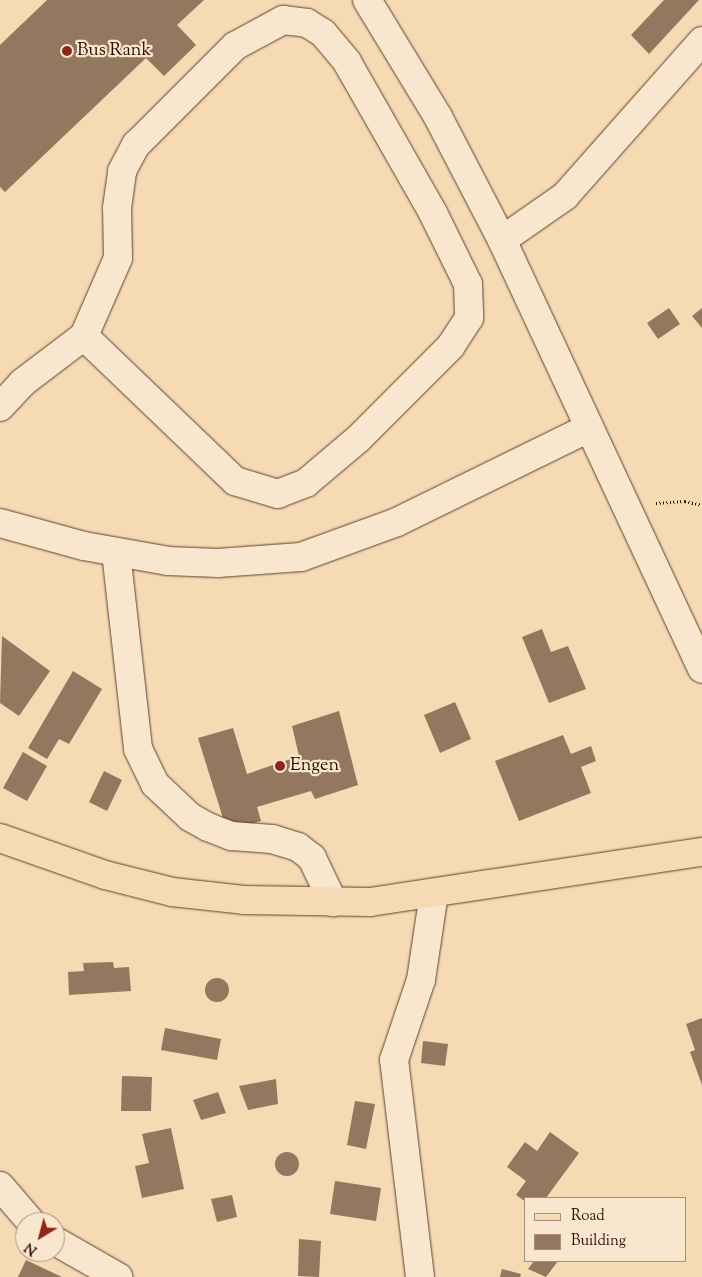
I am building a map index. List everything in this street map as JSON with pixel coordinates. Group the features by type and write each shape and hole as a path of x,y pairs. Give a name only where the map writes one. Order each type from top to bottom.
{"main road":[{"path":"0,838 105,874 172,892 244,900 333,902 370,902 702,852"}],"street":[{"path":"367,0 438,117 502,240 702,669"},
{"path":"0,407 22,383 84,336 118,258 116,208 122,171 136,145 235,46 284,20 307,23 323,33 347,62 433,213 468,284 469,318 451,346 358,439 306,483 278,494 235,481 84,336"},
{"path":"502,240 565,196 702,41"},
{"path":"0,523 116,552 168,561 218,563 301,557 397,522 589,428"},
{"path":"116,552 138,750 154,784 190,816 208,827 232,836 272,839 298,847 312,858 333,902"},
{"path":"420,1277 394,1060 421,980 434,893"},
{"path":"0,1186 23,1212"},
{"path":"65,1247 118,1277"}],"path":[{"path":"625,504 685,502 702,505"}],"building":[{"path":"47,0 204,0 177,25 196,45 164,76 146,58 5,192 0,187 0,45"},
{"path":"664,0 699,0 649,54 631,35"},
{"path":"669,308 680,324 658,339 647,323"},
{"path":"702,308 702,328 692,316"},
{"path":"542,629 551,652 568,646 586,689 549,703 522,637"},
{"path":"2,636 50,671 19,716 0,703"},
{"path":"73,671 102,689 69,744 59,739 47,759 28,748"},
{"path":"455,702 471,739 440,753 424,715"},
{"path":"339,711 358,785 315,799 311,791 257,807 261,821 227,831 198,738 233,728 247,774 299,756 292,726"},
{"path":"563,735 571,754 591,746 596,761 581,767 591,793 519,821 495,761"},
{"path":"23,752 47,766 27,801 3,788"},
{"path":"104,771 122,780 107,811 89,802"},
{"path":"113,962 114,968 129,967 131,991 69,995 68,972 84,971 83,963"},
{"path":"217,978 222,979 228,985 228,995 222,1001 217,1002 212,1001 206,995 205,990 206,985 212,979"},
{"path":"702,1018 702,1085 690,1052 695,1050 686,1024"},
{"path":"165,1028 221,1039 217,1060 161,1050"},
{"path":"423,1041 448,1044 445,1066 421,1063"},
{"path":"122,1076 152,1077 151,1111 121,1111"},
{"path":"276,1079 278,1104 248,1110 239,1086"},
{"path":"218,1092 226,1113 201,1120 193,1100"},
{"path":"355,1101 375,1104 366,1149 347,1145"},
{"path":"171,1128 184,1189 142,1198 135,1166 149,1163 142,1134"},
{"path":"550,1132 579,1153 547,1197 524,1197 524,1201 516,1195 526,1181 507,1167 525,1142 537,1151"},
{"path":"287,1152 292,1153 298,1159 298,1169 292,1175 287,1176 282,1175 276,1169 275,1164 276,1159 282,1153"},
{"path":"335,1181 381,1188 376,1221 330,1214"},
{"path":"232,1195 237,1217 217,1222 211,1199"},
{"path":"299,1239 321,1241 319,1277 298,1276"},
{"path":"25,1262 30,1262 62,1277 18,1277"},
{"path":"533,1262 557,1262 546,1277 528,1269"},
{"path":"502,1269 521,1274 520,1277 500,1277"}],"place":[{"name":"Bus Rank","path":"67,51"},
{"name":"Engen","path":"280,766"}]}
